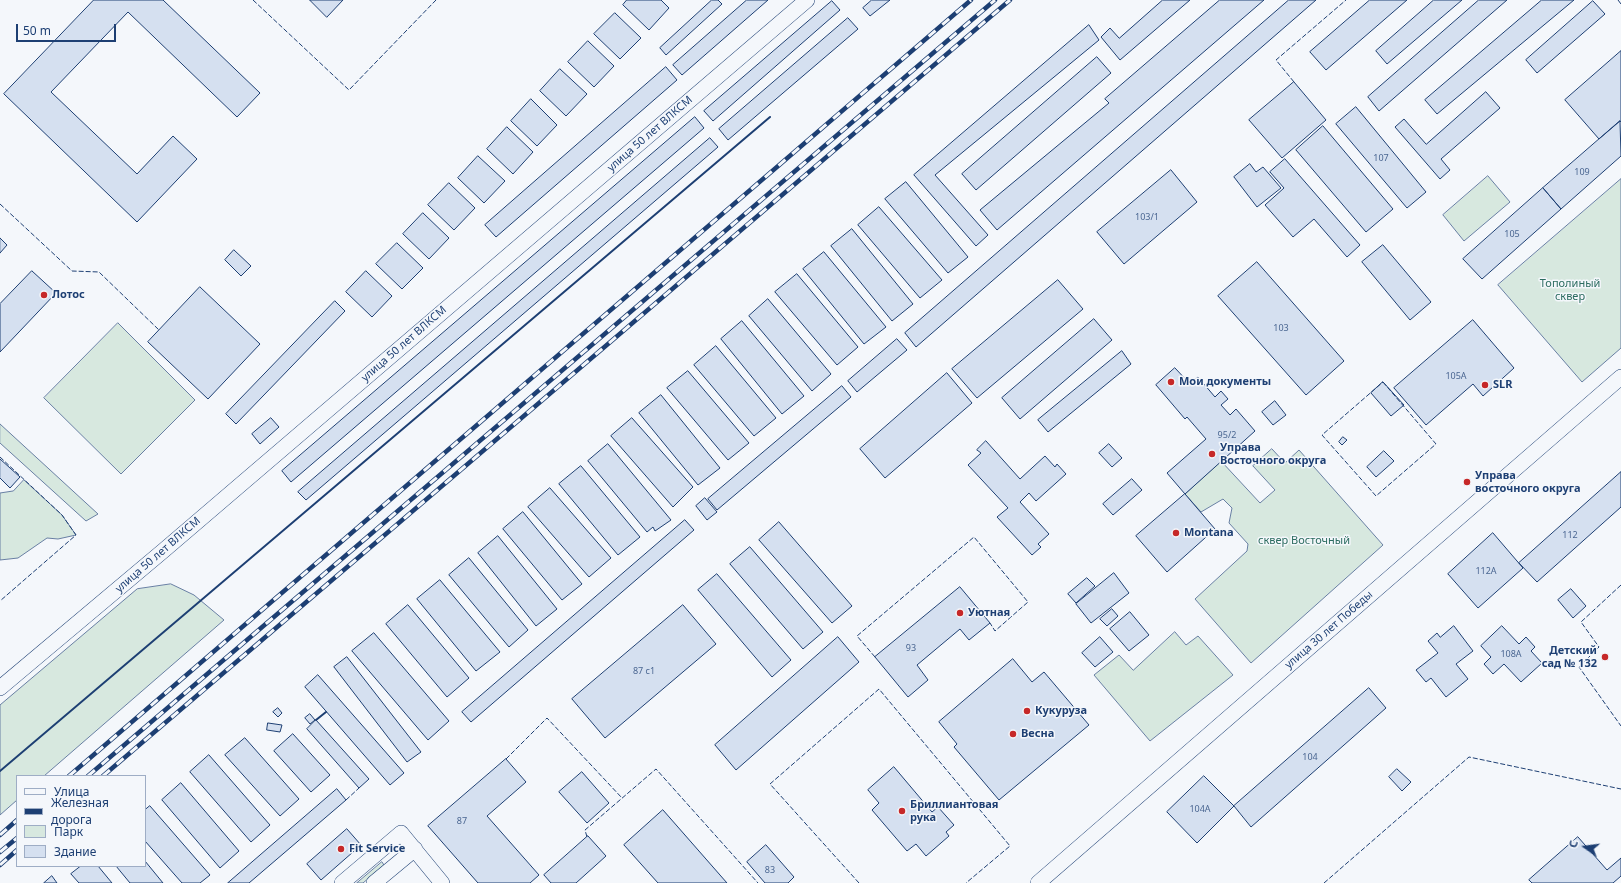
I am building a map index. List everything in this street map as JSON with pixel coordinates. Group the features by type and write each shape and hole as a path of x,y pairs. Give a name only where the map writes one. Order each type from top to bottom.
{"street":[{"name":"улица 50 лет ВЛКСМ","path":"0,688 163,551 807,0"},
{"name":"улица 30 лет Победы","path":"1038,883 1621,378"},
{"path":"342,883 402,833 442,883"},
{"path":"374,883 415,849"}],"green space":[{"path":"1488,176 1510,202 1464,241 1443,215"},
{"name":"Тополиный сквер","path":"1621,179 1621,348 1582,382 1498,285"},
{"path":"118,323 195,400 121,474 44,398"},
{"path":"0,424 98,514 86,521 0,443"},
{"name":"сквер Восточный","path":"1272,449 1285,463 1299,450 1383,545 1251,663 1195,599 1247,551 1248,544 1229,523 1232,508 1223,499 1201,512 1185,494 1221,461 1260,503 1275,490 1253,466"},
{"path":"24,480 62,515 76,535 58,539 47,538 18,558 0,560 0,493 13,491"},
{"path":"171,584 194,595 224,620 45,775 16,775 16,801 0,815 0,705 137,589"},
{"path":"1175,632 1186,645 1198,636 1233,675 1150,741 1094,675 1119,655 1133,670"},
{"path":"382,862 384,865 363,883 357,883"}],"building":[{"path":"94,0 163,0 260,93 237,117 128,12 51,92 137,174 173,136 197,159 137,222 4,94"},
{"path":"310,0 343,0 327,17"},
{"path":"627,0 661,0 669,8 649,30 623,5"},
{"path":"712,0 718,0 722,4 666,55 660,48"},
{"path":"747,0 768,0 682,75 673,65"},
{"path":"872,0 890,0 870,16 863,8"},
{"path":"1163,0 1190,0 1120,60 1101,37 1110,28 1119,38"},
{"path":"1220,0 1264,0 997,230 980,210 1109,103 1105,99"},
{"path":"1289,0 1316,0 916,347 905,333"},
{"path":"1370,0 1407,0 1326,70 1310,52"},
{"path":"1434,0 1462,0 1387,64 1376,51"},
{"path":"1479,0 1507,0 1379,111 1368,97"},
{"path":"1542,0 1574,0 1437,114 1425,100"},
{"path":"832,1 840,10 713,121 704,111"},
{"path":"1593,1 1605,14 1537,73 1526,60"},
{"path":"615,13 641,38 620,59 594,34"},
{"path":"848,18 858,29 728,140 719,129"},
{"path":"1089,25 1099,40 935,175 988,235 976,246 914,175"},
{"path":"588,41 614,66 594,87 568,62"},
{"path":"1621,51 1621,122 1620,121 1599,139 1565,100"},
{"path":"1097,57 1111,73 976,190 962,174"},
{"path":"666,67 677,80 496,237 485,225"},
{"path":"560,69 587,94 566,116 540,91"},
{"path":"1294,82 1326,120 1282,158 1249,120"},
{"path":"1486,92 1500,108 1441,159 1450,170 1440,179 1395,127 1404,119 1426,144"},
{"path":"531,99 557,125 537,146 511,121"},
{"path":"1356,107 1426,192 1407,208 1336,124"},
{"path":"695,117 704,128 291,482 282,471"},
{"path":"1620,121 1621,156 1561,209 1543,188"},
{"path":"1323,126 1393,209 1366,232 1296,150"},
{"path":"507,127 533,152 513,174 487,149"},
{"path":"710,138 718,147 306,500 298,492"},
{"path":"478,156 505,181 484,203 458,178"},
{"path":"1285,159 1360,245 1347,257 1314,219 1293,237 1265,205 1284,188 1270,172"},
{"path":"1250,164 1256,172 1263,167 1281,188 1257,207 1234,177"},
{"path":"1171,170 1197,202 1124,264 1097,232"},
{"path":"906,182 968,257 948,273 885,199"},
{"path":"449,183 475,208 454,230 428,205"},
{"path":"1543,188 1561,209 1482,279 1463,259"},
{"path":"879,207 942,280 920,298 858,225"},
{"path":"423,213 449,238 429,259 403,234"},
{"path":"852,229 913,304 892,321 831,246"},
{"path":"0,238 7,245 0,253"},
{"path":"397,243 423,268 402,289 376,264"},
{"path":"1383,245 1431,302 1410,320 1362,262"},
{"path":"234,250 251,266 241,276 225,260"},
{"path":"824,252 886,327 864,344 803,269"},
{"path":"1257,262 1344,361 1306,395 1218,296"},
{"path":"32,271 56,293 0,352 0,304"},
{"path":"366,271 392,296 372,317 346,292"},
{"path":"797,274 858,347 837,365 775,292"},
{"path":"1058,280 1083,309 977,398 952,369"},
{"path":"200,287 260,344 208,399 148,342"},
{"path":"768,299 831,374 812,391 749,316"},
{"path":"335,301 345,311 236,424 226,414"},
{"path":"1094,319 1112,340 1020,419 1002,398"},
{"path":"1473,320 1514,368 1483,396 1473,384 1426,425 1394,388"},
{"path":"742,321 804,396 782,414 721,339"},
{"path":"897,339 907,350 857,392 848,381"},
{"path":"716,346 776,418 754,436 694,365"},
{"path":"1122,351 1131,364 1048,432 1038,420"},
{"path":"1175,368 1190,384 1198,377 1215,397 1221,391 1228,399 1221,405 1230,415 1236,409 1255,431 1185,494 1167,473 1206,439 1187,417 1185,419 1156,385"},
{"path":"688,371 749,443 728,460 667,388"},
{"path":"947,373 972,403 885,478 860,449"},
{"path":"1383,382 1404,405 1391,416 1371,393"},
{"path":"842,386 851,397 717,510 708,499"},
{"path":"661,395 720,468 698,485 639,413"},
{"path":"1275,401 1286,415 1273,425 1262,412"},
{"path":"271,418 279,427 260,444 252,434"},
{"path":"632,418 693,487 673,507 611,436"},
{"path":"1343,437 1347,440 1342,445 1339,442"},
{"path":"986,441 1020,479 1045,456 1055,467 1057,464 1066,474 1036,501 1029,493 1020,502 1049,534 1038,544 1041,547 1032,555 997,517 1008,508 968,465 981,453 977,450"},
{"path":"608,444 671,520 655,531 653,527 647,532 588,461"},
{"path":"1109,444 1122,458 1112,467 1099,453"},
{"path":"1384,451 1394,461 1376,477 1367,467"},
{"path":"0,459 20,477 10,488 0,478"},
{"path":"581,466 640,537 618,555 559,484"},
{"path":"1621,472 1621,507 1537,582 1519,563"},
{"path":"1132,479 1142,490 1113,515 1103,504"},
{"path":"550,488 611,558 589,577 528,507"},
{"name":"Montana","path":"1185,494 1215,529 1167,572 1136,536"},
{"path":"705,498 717,512 707,520 696,506"},
{"path":"523,512 582,584 562,600 503,529"},
{"path":"685,520 694,530 471,722 462,712"},
{"path":"779,522 852,606 832,623 759,540"},
{"path":"1493,533 1523,568 1478,608 1448,574"},
{"path":"498,536 557,609 536,626 478,553"},
{"path":"750,547 823,632 803,649 730,564"},
{"path":"469,558 528,630 509,647 449,575"},
{"path":"1114,573 1129,593 1091,623 1076,604"},
{"path":"717,574 791,660 772,677 698,590"},
{"path":"1087,578 1095,586 1076,603 1068,594"},
{"path":"440,580 500,652 476,671 417,599"},
{"path":"960,587 990,623 969,640 960,629 917,665 928,680 908,697 875,657"},
{"path":"1571,589 1586,606 1573,618 1558,600"},
{"path":"408,605 469,678 447,697 386,624"},
{"path":"683,605 716,644 605,738 572,699"},
{"path":"1112,609 1118,616 1107,626 1100,619"},
{"path":"1130,612 1149,635 1129,651 1110,629"},
{"path":"1454,626 1473,651 1456,664 1468,679 1446,697 1431,678 1426,682 1416,670 1438,653 1428,641 1437,633 1440,637"},
{"path":"1502,626 1519,644 1526,637 1535,647 1531,651 1542,663 1521,682 1504,664 1493,674 1484,664 1491,657 1481,646"},
{"path":"374,633 449,721 428,740 352,651"},
{"path":"838,637 859,662 736,770 715,745"},
{"path":"1100,637 1113,652 1095,667 1082,653"},
{"path":"347,657 421,752 407,762 334,667"},
{"name":"Весна","path":"1013,659 1032,682 1044,672 1089,725 999,800 954,747 957,744 939,722"},
{"path":"318,675 404,773 390,785 305,687"},
{"path":"1369,688 1386,708 1251,827 1234,806"},
{"path":"278,708 282,713 278,717 273,712"},
{"path":"310,714 315,720 310,724 305,718"},
{"path":"316,720 369,779 359,788 307,729"},
{"path":"268,723 282,725 280,732 267,730"},
{"path":"293,734 330,775 311,792 274,751"},
{"path":"245,738 299,799 280,816 225,755"},
{"path":"209,755 270,825 251,842 190,772"},
{"path":"506,759 526,782 487,816 539,875 530,883 478,883 428,826"},
{"name":"Бриллиантовая рука","path":"894,767 932,812 938,807 954,825 946,832 949,836 926,856 916,844 907,851 872,810 879,803 868,790"},
{"path":"1397,769 1411,782 1402,791 1389,777"},
{"path":"582,772 609,803 587,823 559,792"},
{"path":"1204,776 1234,806 1197,843 1167,812"},
{"path":"181,783 239,851 220,868 162,800"},
{"path":"337,789 346,800 249,883 228,883"},
{"path":"150,806 210,875 200,883 182,883 146,842 146,809"},
{"path":"663,810 727,883 658,883 624,845"},
{"path":"347,829 361,845 321,880 307,864"},
{"path":"588,836 606,856 576,883 551,883 544,875"},
{"path":"1578,837 1607,870 1621,858 1621,876 1613,883 1532,883 1529,880"},
{"path":"766,845 794,877 788,883 765,883 747,862"},
{"path":"146,862 163,883 130,883 117,867 146,867"},
{"path":"80,867 99,867 112,883 79,883 71,874"},
{"path":"52,876 57,883 44,883"}],"railway":[{"path":"70,775 971,0"},
{"path":"89,775 995,0"},
{"path":"104,775 1010,0"},
{"path":"0,835 16,821"},
{"path":"0,852 16,839"},
{"path":"0,865 16,851"}],"fence":[{"path":"253,0 349,90 436,0"},
{"path":"1294,82 1276,60 1346,0"},
{"path":"1618,0 1621,4"},
{"path":"0,204 72,271 99,272 159,330"},
{"path":"1383,382 1436,444 1376,496 1322,435 1383,382"},
{"path":"0,457 62,515 76,535 0,601"},
{"path":"875,657 857,636 974,537 1028,602 995,631 990,623"},
{"path":"1621,585 1581,622 1599,647 1579,667 1621,726"},
{"path":"859,883 770,784 879,689 1010,846 966,883"},
{"path":"506,759 547,718 622,798"},
{"path":"1324,883 1469,757 1621,789"},
{"path":"587,837 585,830 656,769 758,883"},
{"path":"346,800 359,788"}],"wall":[{"path":"0,771 770,117"},
{"path":"316,720 326,712"}],"place":[{"name":"Лотос","path":"44,295"},
{"name":"Мои документы","path":"1171,382"},
{"name":"SLR","path":"1485,385"},
{"name":"Управа Восточного округа","path":"1212,454"},
{"name":"Управа восточного округа","path":"1467,482"},
{"name":"Montana","path":"1176,533"},
{"name":"Уютная","path":"960,613"},
{"name":"Детский сад № 132","path":"1605,657"},
{"name":"Кукуруза","path":"1027,711"},
{"name":"Весна","path":"1013,734"},
{"name":"Бриллиантовая рука","path":"902,811"},
{"name":"Fit Service","path":"341,849"}]}
